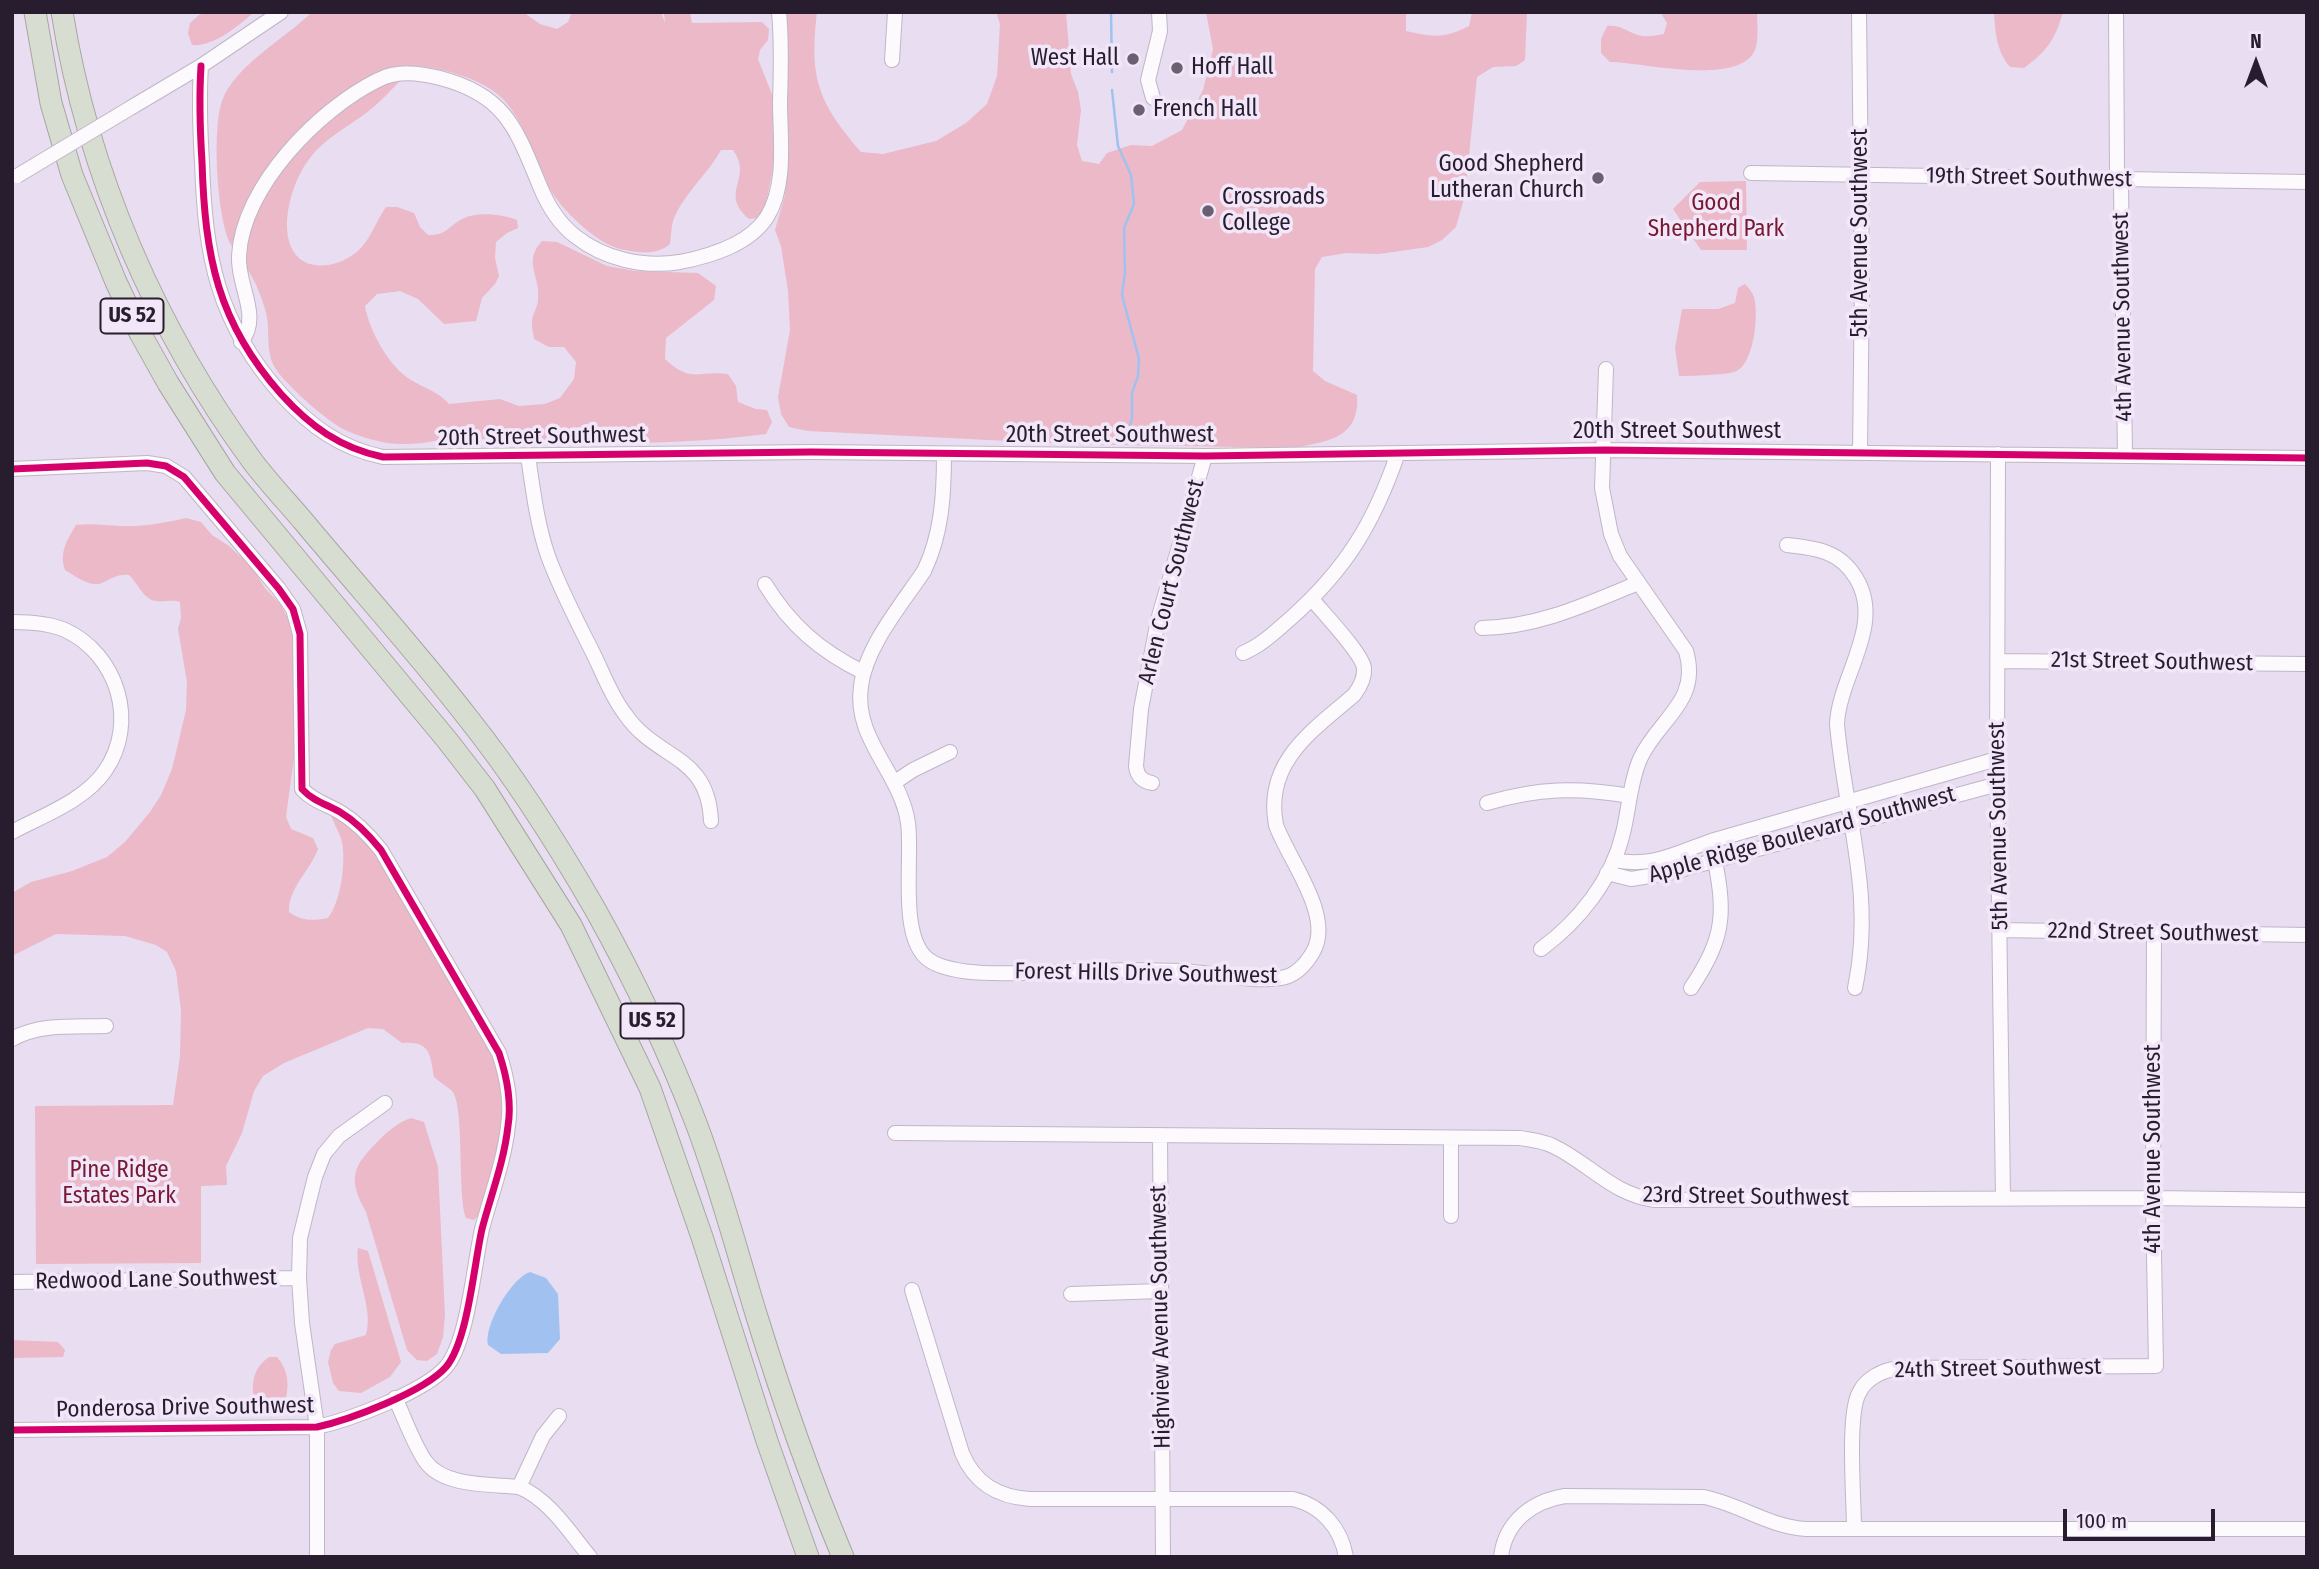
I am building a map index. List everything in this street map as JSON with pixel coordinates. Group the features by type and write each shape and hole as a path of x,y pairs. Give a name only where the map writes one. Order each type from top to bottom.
{"highway":[{"name":"US 52","path":"62,15 79,94 117,217 152,294 194,372 254,463 468,718 497,757 553,841 621,957 649,1013 697,1125 788,1414 843,1557"},
{"name":"US 52","path":"35,18 51,103 72,175 140,333 168,383 225,473 485,789 571,925 650,1088 808,1557"}],"street":[{"path":"15,177 201,66 281,12"},
{"path":"241,342 247,335 250,322 239,255 243,231 264,184 289,152 321,119 358,92 394,74 420,74 442,79 463,86 500,109 520,136 544,197 556,217 573,235 594,249 618,259 645,264 671,263 697,259 725,249 749,235 767,217 777,193 780,167 779,12"},
{"path":"892,60 895,12"},
{"path":"1153,98 1148,80 1160,31 1159,12"},
{"name":"5th Avenue Southwest","path":"1859,12 1862,275 1860,453"},
{"name":"4th Avenue Southwest","path":"2116,12 2117,170 2120,179 2125,455"},
{"name":"20th Street Southwest","path":"201,66 205,230 217,284 241,342 293,407 314,426 358,452 383,457 811,452 1205,456 1605,450 2307,458"},
{"name":"19th Street Southwest","path":"1751,173 2307,182"},
{"path":"1541,949 1575,920 1592,899 1610,866 1623,836 1639,761 1651,738 1684,696 1689,672 1686,651 1615,545 1606,513 1602,488 1606,369"},
{"path":"1243,653 1263,642 1328,584 1355,548 1386,486 1398,453"},
{"name":"Forest Hills Drive Southwest","path":"944,454 942,506 931,557 877,642 863,672 860,698 862,719 869,740 894,782 909,826 912,936 922,953 938,964 963,971 1181,971 1273,979 1289,976 1303,965 1314,951 1319,928 1316,912 1276,825 1274,810 1278,782 1284,764 1294,749 1354,695 1364,673 1364,667 1356,653 1312,599"},
{"name":"5th Avenue Southwest","path":"1998,454 1997,784 2003,1198"},
{"name":"Arlen Court Southwest","path":"1152,783 1143,780 1136,766 1145,688 1158,620 1205,456"},
{"path":"528,457 548,555 560,587 615,699 625,716 639,730 699,776 708,793 711,821"},
{"name":"Ponderosa Drive Southwest","path":"12,468 147,463 166,466 184,477 279,589 293,609 300,634 302,789 316,801 351,820 365,831 381,850 499,1053 507,1081 509,1126 482,1230 458,1343 451,1360 437,1376 341,1422 317,1427 12,1430"},
{"path":"1787,545 1823,550 1839,558 1857,579 1865,600 1865,625 1838,708 1839,740 1853,823 1863,912 1855,988"},
{"path":"1482,628 1506,628 1550,618 1638,583"},
{"path":"765,584 778,605 806,637 823,650 863,672"},
{"path":"12,622 59,628 89,646 111,673 119,694 121,717 115,754 105,772 94,784 82,795 12,832"},
{"name":"21st Street Southwest","path":"1998,661 2307,664"},
{"path":"894,782 950,752"},
{"name":"Apple Ridge Boulevard Southwest","path":"1610,866 1667,859 1711,841 1997,760"},
{"name":"Apple Ridge Boulevard Southwest","path":"1610,866 1620,878 1648,877 1997,784"},
{"path":"1487,803 1521,793 1561,789 1630,796"},
{"path":"1692,988 1713,951 1721,923 1721,892 1711,841"},
{"name":"22nd Street Southwest","path":"2000,930 2307,935"},
{"name":"4th Avenue Southwest","path":"2154,933 2153,1198 2156,1366"},
{"path":"12,1039 52,1027 106,1026"},
{"path":"317,1557 317,1427 302,1324 299,1278 304,1220 324,1154 338,1136 385,1103"},
{"name":"23rd Street Southwest","path":"895,1133 1520,1138 1550,1144 1619,1190 1655,1200 2307,1200"},
{"name":"Highview Avenue Southwest","path":"1160,1135 1163,1557"},
{"path":"1451,1138 1451,1216"},
{"name":"Redwood Lane Southwest","path":"12,1282 299,1278"},
{"path":"912,1290 962,1453 983,1484 998,1493 1016,1498 1274,1497 1302,1501 1316,1508 1331,1522 1342,1540 1346,1557"},
{"path":"1071,1294 1161,1291"},
{"name":"24th Street Southwest","path":"1854,1529 1854,1408 1861,1389 1878,1374 1899,1368 2156,1366"},
{"path":"395,1398 426,1462 436,1471 446,1477 460,1480 526,1490 547,1507 590,1557"},
{"path":"519,1487 543,1436 559,1416"},
{"path":"1501,1557 1505,1539 1520,1516 1543,1502 1565,1496 1696,1496 1720,1500 1792,1528 2307,1530"}],"green space":[{"path":"208,12 254,12 217,39 192,45 188,33 190,23 199,15"},
{"path":"312,12 523,12 540,24 557,29 568,22 572,12 661,12 665,23 664,12 690,12 692,23 762,22 769,29 768,40 760,50 758,59 773,97 775,158 766,204 759,218 749,219 740,209 736,201 740,169 738,160 733,150 721,150 677,211 672,224 670,244 661,250 646,252 623,250 611,245 583,227 554,196 525,132 504,100 486,86 463,76 415,66 377,104 325,143 310,158 294,187 287,222 290,244 295,254 312,265 322,266 343,260 361,248 386,207 397,207 414,213 420,227 428,235 444,232 468,216 497,215 517,220 518,228 496,242 495,258 499,276 482,298 476,321 444,324 418,299 400,291 377,294 365,306 376,337 395,366 411,380 436,393 449,404 500,399 519,406 545,404 560,398 574,379 576,362 564,347 549,347 534,339 532,324 538,303 538,291 533,256 542,241 557,242 607,266 635,271 698,273 716,286 714,300 666,338 665,359 689,374 728,374 736,386 738,402 767,410 772,422 766,434 697,441 593,444 488,442 474,434 464,433 422,443 391,443 345,430 295,391 278,373 271,359 267,316 261,297 251,274 232,248 226,230 217,173 217,132 222,101 228,88 249,64"},
{"path":"785,12 817,12 814,55 820,88 826,103 861,152 883,154 936,141 966,123 987,104 997,76 1000,24 996,12 1066,12 1071,74 1081,110 1077,145 1082,161 1099,164 1107,153 1131,145 1152,146 1182,130 1203,90 1213,49 1206,12 1406,12 1406,31 1438,36 1469,26 1472,12 1527,12 1525,60 1516,66 1493,67 1477,77 1465,195 1456,227 1442,240 1428,247 1379,254 1347,253 1322,257 1315,269 1313,371 1325,381 1357,395 1357,409 1348,429 1340,435 1294,448 1069,444 808,431 789,427 781,414 778,397 790,330 788,291 781,246 775,230 785,195 787,154"},
{"path":"1660,12 1757,12 1755,50 1745,61 1710,70 1610,62 1601,53 1601,39 1607,26 1619,27 1642,36 1664,34 1667,23"},
{"path":"1994,12 2063,12 2049,44 2024,68 2010,67 2002,55"},
{"name":"Good Shepherd Park","path":"1746,181 1747,250 1701,250 1673,209 1700,182"},
{"path":"1745,284 1754,297 1756,315 1750,351 1741,368 1715,375 1679,376 1675,348 1682,309 1718,309 1735,303 1738,288"},
{"name":"Pine Ridge Estates Park","path":"186,518 201,522 212,535 251,566 265,588 281,605 290,623 294,646 295,750 286,817 291,829 313,838 318,849 292,895 289,912 307,920 328,918 339,892 343,860 342,842 331,815 336,808 345,808 359,816 376,834 430,920 484,1019 503,1095 502,1126 493,1173 481,1212 474,1220 466,1218 463,1206 460,1131 456,1100 452,1091 434,1077 430,1055 423,1047 402,1043 383,1029 368,1028 284,1063 263,1076 254,1091 242,1133 226,1166 227,1185 201,1186 201,1263 36,1264 35,1106 173,1105 180,1056 181,1010 176,971 167,952 156,945 125,936 56,934 12,956 12,893 31,882 72,871 107,857 125,842 161,795 172,769 186,710 187,682 178,629 181,618 180,602 148,598 129,575 118,576 98,584 83,581 65,570 63,552 76,525 137,526"},
{"path":"411,1118 424,1122 438,1167 445,1315 443,1337 437,1354 427,1361 417,1360 407,1350 355,1181 358,1165 370,1149 390,1130"},
{"path":"358,1248 368,1251 401,1362 390,1377 361,1393 339,1391 333,1383 328,1362 335,1344 366,1335 368,1314 359,1270"},
{"path":"12,1340 58,1342 65,1350 63,1357 12,1358"},
{"path":"269,1357 277,1357 286,1374 288,1385 284,1404 267,1403 253,1393 256,1372"}],"water":[{"path":"530,1272 546,1278 558,1294 560,1339 548,1353 501,1354 488,1345 490,1327 507,1293"}],"waterway":[{"path":"1111,12 1112,72"},
{"path":"1112,90 1118,146 1131,175 1134,204 1124,228 1125,273 1122,295 1139,359 1138,376 1132,393 1132,418 1126,440"}],"cycle path":[{"path":"201,66 200,126 207,228 211,258 229,314 259,367 303,416 339,442 383,457 811,452 1205,456 1605,450 2307,458"},
{"path":"12,469 147,463 166,466 184,477 279,589 293,609 300,634 302,789 352,820 381,850 499,1053 509,1098 504,1152 482,1229 460,1339 446,1367 421,1386 366,1412 317,1427 12,1430"}],"place":[{"name":"West Hall","path":"1133,59"},
{"name":"Hoff Hall","path":"1177,68"},
{"name":"French Hall","path":"1139,110"},
{"name":"Good Shepherd Lutheran Church","path":"1598,178"},
{"name":"Crossroads College","path":"1208,211"}]}
